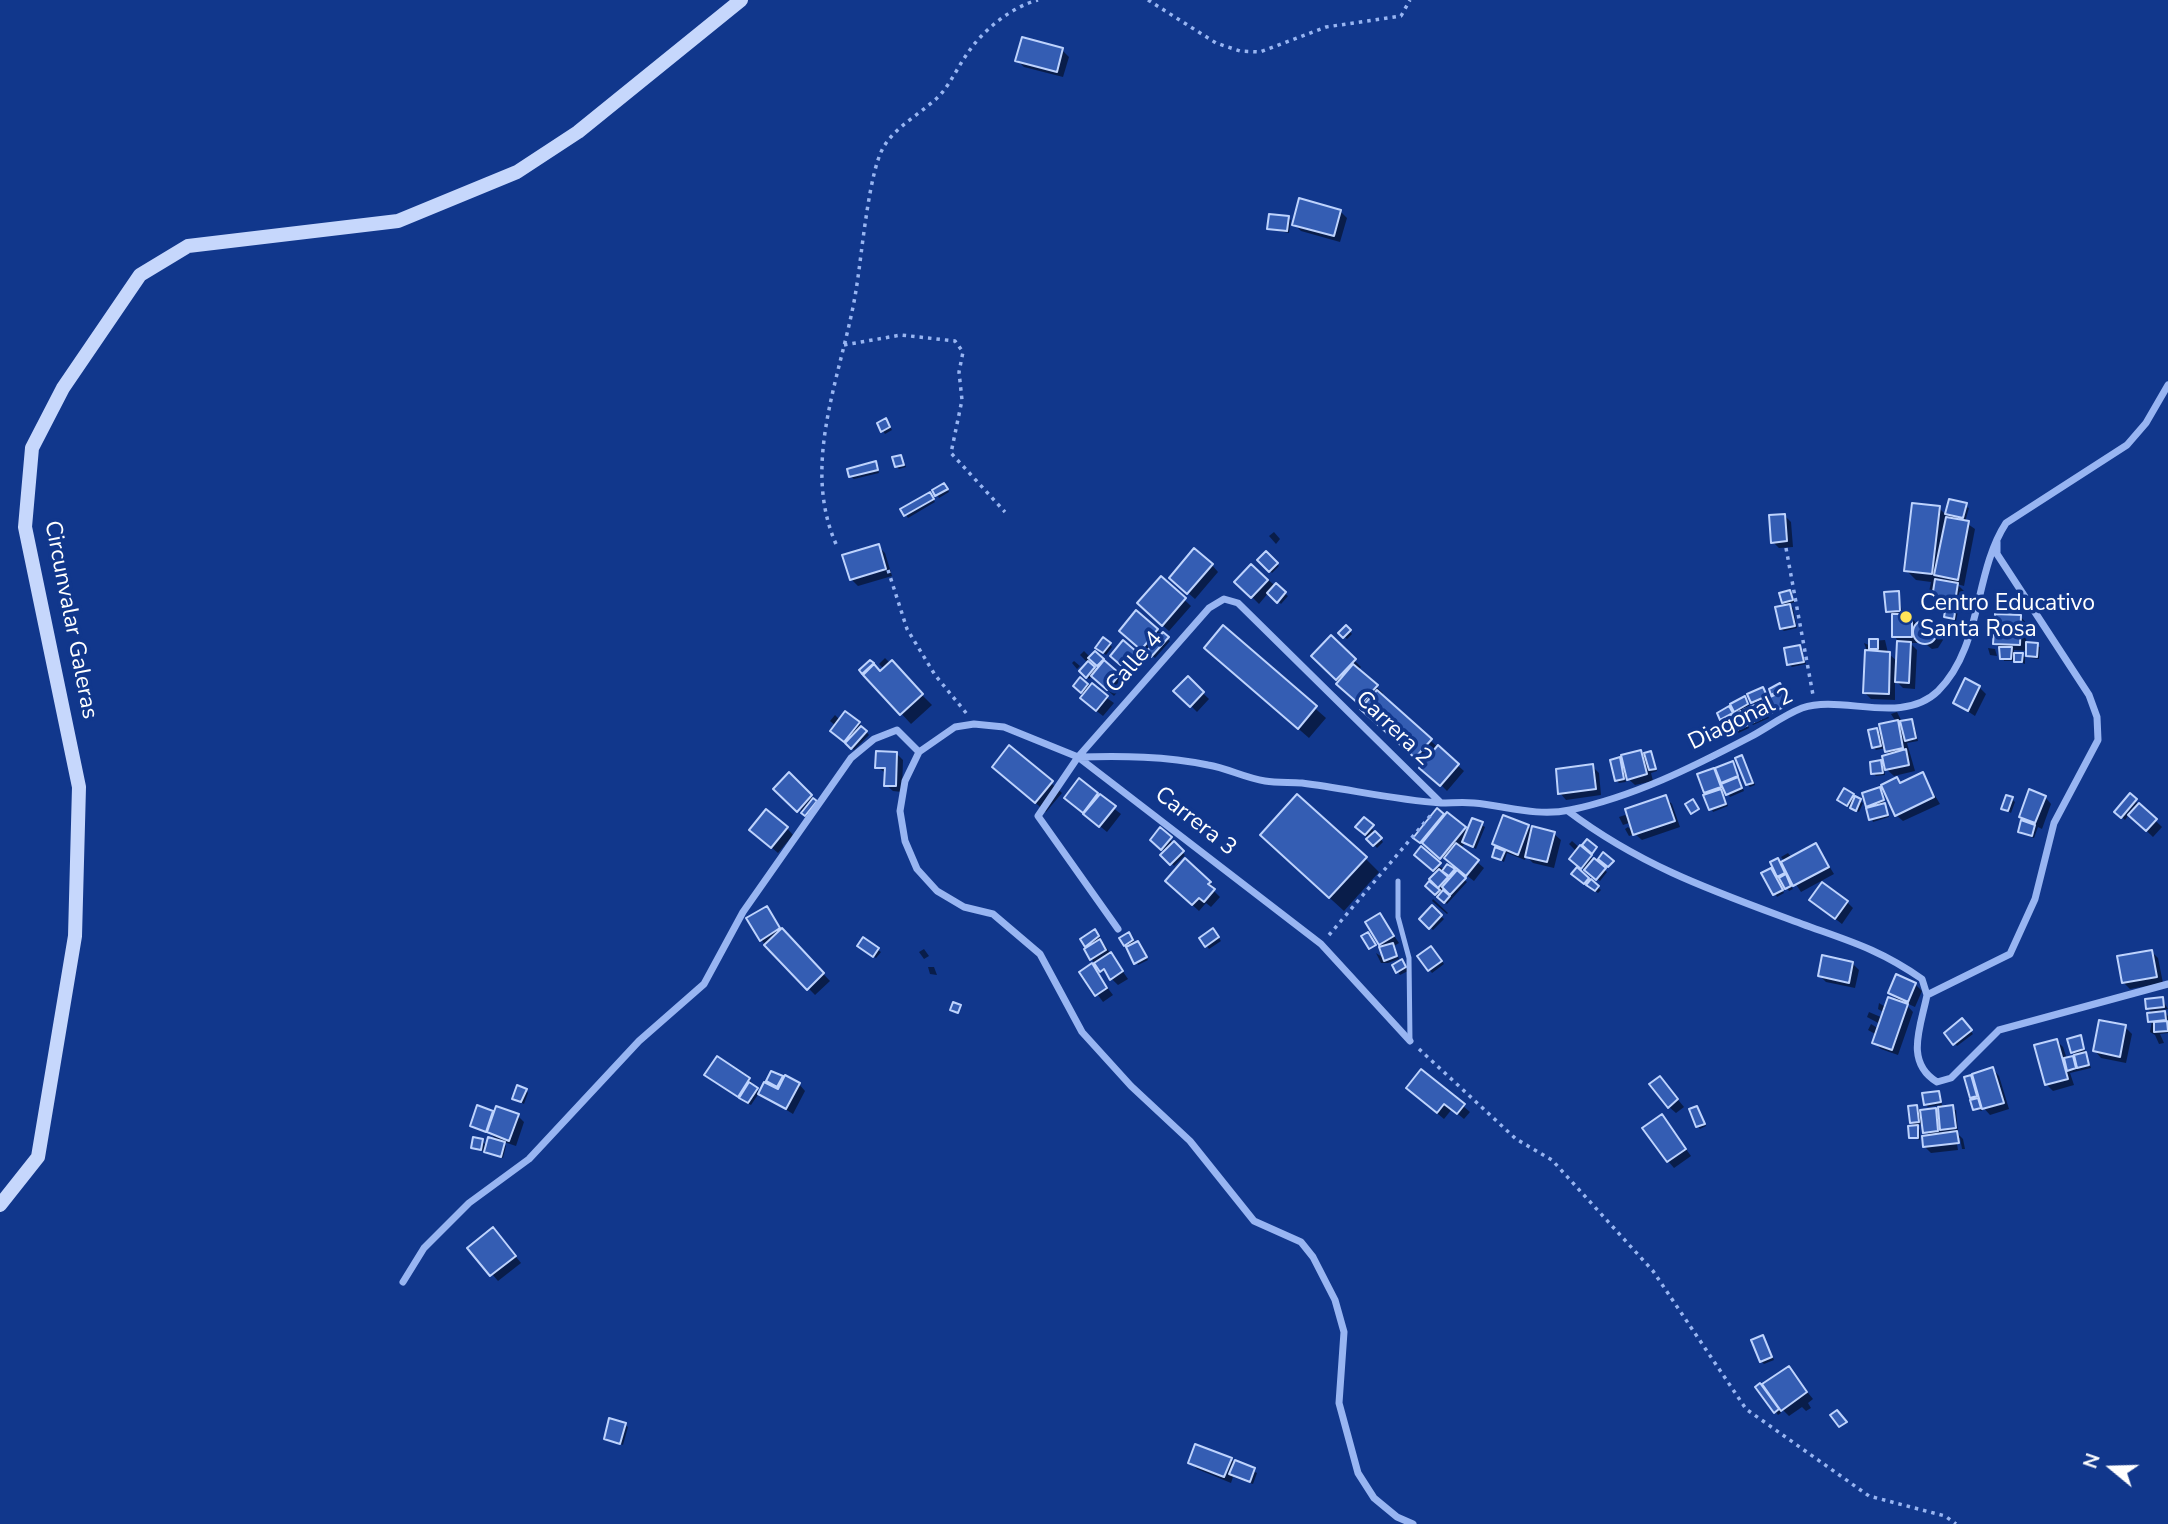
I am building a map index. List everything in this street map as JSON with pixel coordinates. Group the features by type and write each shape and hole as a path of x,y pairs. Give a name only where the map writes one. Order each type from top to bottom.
{"main road":[{"name":"Circunvalar Galeras","path":"0,1205 38,1157 75,936 79,787 26,527 32,448 63,388 140,275 188,246 398,220 517,172 578,132 741,0"}],"street":[{"path":"1927,995 2010,954 2035,899 2054,823 2098,740 2097,717 2089,695 1997,554 1997,537 2006,523 2021,511 2068,486 2127,445 2147,423 2168,385"},
{"name":"Diagonal 2","path":"1568,811 1654,784 1804,707 1879,709 1914,704 1937,692 1953,671 1967,643 1984,573 1997,537"},
{"name":"Calle 4","path":"1118,929 1038,816 1078,757 1209,608 1224,599"},
{"name":"Carrera 2","path":"1224,599 1238,603 1441,803"},
{"name":"Carrera 3","path":"919,752 956,727 974,724 1004,727 1078,757 1321,944 1409,1041"},
{"path":"403,1282 424,1248 469,1203 529,1159 639,1041 704,984 743,912 851,758 874,739 897,730 919,752 905,781 900,811 905,841 917,869 937,891 964,907 993,914 1040,954 1082,1032 1131,1086 1190,1141 1254,1221 1301,1242 1313,1257 1335,1300 1344,1332 1339,1404 1358,1473 1374,1498 1397,1517 1413,1524"},
{"path":"1078,757 1138,755 1175,759 1212,765 1240,776 1268,782 1300,783 1441,803 1473,803 1529,812 1568,811 1615,844 1659,869 1875,949 1922,979 1927,995 1916,1050 1918,1064 1925,1075 1937,1082 1951,1078 1999,1030 2168,984"}],"lane":[{"path":"1398,881 1398,917 1409,958 1409,1041"}],"path":[{"path":"836,544 829,527 824,493 825,419 844,345 882,149 897,130 943,92 969,50 992,25 1038,0"},
{"path":"1148,0 1216,43 1240,51 1260,52 1326,27 1401,16 1410,0"},
{"path":"844,345 901,335 955,341 963,352 959,372 962,400 951,453 1005,512"},
{"path":"1786,548 1808,656 1814,707"},
{"path":"888,570 907,629 934,675 974,724"},
{"path":"1321,944 1441,803"},
{"path":"1409,1041 1516,1139 1552,1160 1653,1271 1746,1409 1869,1496 1945,1516 1956,1524"}],"building":[{"path":"1022,37 1063,48 1057,72 1015,61"},
{"path":"1299,198 1341,210 1334,236 1292,225"},
{"path":"1269,214 1289,216 1287,231 1267,229"},
{"path":"886,418 890,427 881,432 877,423"},
{"path":"901,455 904,465 895,467 892,457"},
{"path":"876,461 878,470 849,477 847,469"},
{"path":"944,483 948,489 935,496 932,490"},
{"path":"930,492 934,499 904,516 900,509"},
{"path":"1949,499 1967,503 1963,518 1945,514"},
{"path":"1912,503 1940,506 1932,574 1904,571"},
{"path":"1785,514 1787,541 1771,543 1769,515"},
{"path":"1946,517 1969,521 1958,580 1934,575"},
{"path":"879,544 886,569 850,580 842,555"},
{"path":"1194,548 1213,564 1187,594 1169,578"},
{"path":"1266,551 1278,563 1269,572 1257,560"},
{"path":"1251,564 1268,580 1251,598 1234,582"},
{"path":"1161,576 1186,598 1162,626 1137,603"},
{"path":"1935,579 1958,583 1955,602 1932,598"},
{"path":"1276,583 1286,592 1277,603 1267,593"},
{"path":"1790,590 1793,600 1782,603 1779,593"},
{"path":"1899,591 1900,611 1886,612 1884,592"},
{"path":"1790,604 1795,626 1780,629 1775,607"},
{"path":"1946,605 1956,606 1954,619 1944,617"},
{"path":"1136,610 1158,629 1141,650 1119,631"},
{"path":"1892,614 1912,614 1912,637 1892,637"},
{"path":"1995,614 2021,615 2020,645 1993,644"},
{"path":"1925,620 1933,624 1937,632 1933,640 1925,644 1917,640 1913,632 1917,624"},
{"path":"1223,625 1317,706 1298,729 1204,648"},
{"path":"1346,625 1351,630 1343,638 1338,633"},
{"path":"1163,632 1169,637 1151,657 1146,652"},
{"path":"1331,635 1356,659 1336,680 1311,656"},
{"path":"1103,637 1111,643 1103,653 1095,648"},
{"path":"1869,639 1878,639 1878,649 1869,649"},
{"path":"1123,640 1138,653 1125,669 1110,656"},
{"path":"1897,641 1911,642 1909,683 1895,682"},
{"path":"2026,642 2038,643 2037,657 2026,656"},
{"path":"1800,645 1804,662 1787,665 1784,648"},
{"path":"1999,647 2012,647 2011,659 2000,659"},
{"path":"1865,650 1890,652 1889,694 1863,693"},
{"path":"1095,651 1104,659 1097,666 1088,658"},
{"path":"2014,653 2023,653 2022,662 2014,662"},
{"path":"870,660 874,663 862,674 859,670"},
{"path":"892,660 923,694 900,715 863,675 874,664 880,671"},
{"path":"1104,660 1120,674 1107,690 1091,676"},
{"path":"1088,661 1095,667 1086,678 1079,671"},
{"path":"1353,664 1378,685 1360,705 1336,684"},
{"path":"1188,676 1204,692 1190,707 1173,691"},
{"path":"1080,677 1088,684 1081,693 1073,686"},
{"path":"1965,678 1980,686 1968,711 1953,703"},
{"path":"1092,683 1108,696 1096,711 1080,698"},
{"path":"1780,683 1783,689 1771,695 1769,689"},
{"path":"1763,687 1767,696 1751,703 1747,694"},
{"path":"1377,690 1432,739 1415,758 1360,709"},
{"path":"1786,690 1792,703 1769,714 1763,700"},
{"path":"1745,696 1748,704 1734,712 1730,704"},
{"path":"1762,702 1768,715 1749,724 1743,710"},
{"path":"1729,706 1733,713 1720,720 1717,713"},
{"path":"845,711 860,722 844,742 830,731"},
{"path":"1741,711 1748,725 1728,734 1722,720"},
{"path":"1912,719 1916,738 1905,741 1900,721"},
{"path":"1898,720 1903,748 1885,752 1879,724"},
{"path":"861,726 867,731 851,749 845,743"},
{"path":"1877,728 1881,746 1872,748 1868,730"},
{"path":"1009,745 1053,781 1035,803 992,767"},
{"path":"1438,745 1459,764 1440,786 1419,768"},
{"path":"1906,749 1909,765 1885,770 1882,756"},
{"path":"1641,750 1647,774 1627,780 1621,755"},
{"path":"876,751 897,752 896,786 884,786 885,768 875,768"},
{"path":"1651,751 1656,769 1649,770 1644,753"},
{"path":"1742,755 1753,783 1746,785 1735,758"},
{"path":"1620,757 1624,779 1615,781 1610,760"},
{"path":"1881,760 1883,773 1871,774 1870,762"},
{"path":"1733,761 1738,776 1721,783 1715,768"},
{"path":"1593,764 1596,789 1558,794 1556,769"},
{"path":"1714,768 1721,787 1704,793 1697,774"},
{"path":"789,772 812,795 797,812 773,789"},
{"path":"1923,772 1934,797 1895,816 1881,785 1897,777 1900,783"},
{"path":"1738,777 1742,788 1726,795 1721,784"},
{"path":"1079,778 1098,793 1083,813 1064,798"},
{"path":"1880,787 1884,800 1866,807 1862,793"},
{"path":"1844,788 1854,794 1847,806 1837,800"},
{"path":"1721,789 1726,804 1709,810 1703,795"},
{"path":"2029,789 2046,796 2035,823 2019,817"},
{"path":"2130,793 2137,799 2121,818 2114,812"},
{"path":"1100,794 1116,806 1099,827 1083,814"},
{"path":"1297,794 1367,857 1329,898 1260,835"},
{"path":"1666,795 1675,821 1633,835 1625,809"},
{"path":"2006,795 2013,797 2008,811 2001,809"},
{"path":"1855,796 1861,799 1856,811 1850,808"},
{"path":"813,798 817,801 805,816 801,813"},
{"path":"1693,799 1699,809 1691,814 1685,804"},
{"path":"1885,803 1888,815 1869,820 1866,808"},
{"path":"2139,803 2157,819 2146,831 2128,815"},
{"path":"1437,808 1444,814 1420,843 1413,838"},
{"path":"766,809 788,827 771,848 749,830"},
{"path":"1447,812 1466,827 1440,859 1422,843"},
{"path":"1503,815 1529,825 1518,855 1492,844"},
{"path":"1364,817 1374,825 1365,835 1355,827"},
{"path":"1472,818 1483,822 1473,847 1462,842"},
{"path":"2021,820 2035,825 2032,836 2018,832"},
{"path":"1532,826 1555,832 1547,862 1525,857"},
{"path":"1160,827 1172,837 1161,850 1150,840"},
{"path":"1375,831 1382,838 1373,846 1366,839"},
{"path":"1587,839 1597,847 1592,854 1582,845"},
{"path":"1174,841 1184,851 1170,865 1160,855"},
{"path":"1456,843 1479,860 1466,876 1444,858"},
{"path":"1816,843 1829,867 1793,886 1781,862"},
{"path":"1580,845 1592,855 1581,869 1569,859"},
{"path":"1421,846 1441,863 1433,871 1414,855"},
{"path":"1495,847 1505,851 1501,860 1492,857"},
{"path":"1603,852 1614,861 1608,867 1598,859"},
{"path":"1185,858 1215,889 1204,902 1199,898 1192,905 1165,881"},
{"path":"1594,858 1606,868 1596,880 1584,870"},
{"path":"1778,858 1785,873 1777,877 1770,862"},
{"path":"1447,864 1455,869 1449,876 1442,871"},
{"path":"1577,867 1589,878 1584,884 1571,874"},
{"path":"1771,868 1783,890 1773,895 1761,873"},
{"path":"1439,869 1448,877 1438,888 1429,879"},
{"path":"1457,870 1466,878 1450,895 1442,887"},
{"path":"1786,874 1791,886 1785,889 1779,878"},
{"path":"1591,879 1599,886 1595,891 1586,885"},
{"path":"1429,881 1440,890 1435,895 1425,886"},
{"path":"1822,882 1848,901 1835,919 1809,900"},
{"path":"1443,890 1450,896 1444,903 1437,897"},
{"path":"1432,905 1442,915 1429,929 1419,919"},
{"path":"767,906 780,928 760,941 746,918"},
{"path":"1380,913 1394,936 1379,945 1365,922"},
{"path":"782,928 824,973 807,990 764,945"},
{"path":"1213,928 1219,937 1205,947 1199,938"},
{"path":"1095,929 1099,936 1085,947 1080,939"},
{"path":"1129,932 1133,940 1124,946 1119,938"},
{"path":"1368,932 1376,945 1369,949 1361,936"},
{"path":"863,937 879,948 873,957 857,946"},
{"path":"1100,939 1106,950 1090,960 1084,949"},
{"path":"1138,941 1147,957 1134,964 1126,947"},
{"path":"1393,943 1397,956 1384,961 1379,947"},
{"path":"1431,946 1442,961 1428,971 1417,956"},
{"path":"2152,950 2157,977 2122,983 2117,956"},
{"path":"1111,952 1123,971 1110,980 1104,969 1100,972 1094,963"},
{"path":"1822,955 1853,962 1849,983 1818,976"},
{"path":"1402,959 1406,967 1396,973 1392,965"},
{"path":"1092,963 1107,988 1095,996 1079,972"},
{"path":"1896,974 1916,983 1908,1002 1888,993"},
{"path":"1888,997 1908,1004 1892,1050 1872,1043"},
{"path":"2163,997 2164,1007 2146,1009 2145,999"},
{"path":"953,1002 961,1005 958,1013 950,1010"},
{"path":"2165,1011 2166,1020 2148,1022 2147,1013"},
{"path":"1962,1018 1972,1030 1953,1045 1944,1033"},
{"path":"2099,1020 2126,1025 2120,1057 2093,1051"},
{"path":"2167,1021 2168,1031 2154,1032 2154,1022"},
{"path":"2081,1035 2084,1049 2071,1053 2067,1039"},
{"path":"2057,1039 2068,1079 2045,1085 2034,1045"},
{"path":"2086,1052 2089,1065 2077,1068 2074,1055"},
{"path":"717,1056 750,1078 738,1097 704,1075"},
{"path":"2073,1056 2076,1068 2067,1071 2064,1058"},
{"path":"1993,1067 2004,1103 1982,1109 1972,1074"},
{"path":"1421,1069 1465,1104 1457,1114 1444,1104 1437,1113 1406,1088"},
{"path":"771,1071 783,1076 777,1087 766,1081"},
{"path":"785,1075 800,1083 786,1109 758,1094 764,1082 778,1089"},
{"path":"1971,1075 1977,1096 1970,1098 1964,1077"},
{"path":"1660,1076 1678,1099 1668,1108 1649,1084"},
{"path":"749,1082 758,1088 748,1103 739,1098"},
{"path":"517,1085 527,1089 521,1102 512,1099"},
{"path":"1939,1091 1941,1102 1924,1105 1922,1093"},
{"path":"1978,1098 1981,1108 1973,1110 1970,1100"},
{"path":"477,1105 493,1111 486,1132 470,1126"},
{"path":"1917,1105 1919,1122 1910,1123 1908,1106"},
{"path":"1953,1105 1956,1128 1940,1130 1938,1107"},
{"path":"496,1106 519,1114 509,1141 487,1132"},
{"path":"1697,1106 1705,1124 1696,1127 1689,1109"},
{"path":"1936,1108 1938,1131 1923,1133 1920,1110"},
{"path":"1662,1114 1686,1149 1667,1162 1642,1128"},
{"path":"1918,1125 1918,1138 1909,1138 1908,1126"},
{"path":"1957,1131 1959,1143 1923,1147 1922,1136"},
{"path":"473,1137 483,1139 481,1150 471,1148"},
{"path":"488,1137 505,1142 501,1157 484,1152"},
{"path":"493,1227 516,1256 490,1276 467,1248"},
{"path":"1763,1335 1772,1357 1760,1362 1751,1340"},
{"path":"1789,1366 1807,1392 1781,1411 1762,1384"},
{"path":"1760,1383 1779,1409 1774,1413 1755,1387"},
{"path":"1837,1410 1847,1422 1839,1427 1830,1415"},
{"path":"609,1418 626,1423 620,1444 604,1439"},
{"path":"1195,1444 1232,1458 1224,1477 1188,1463"},
{"path":"1235,1460 1255,1468 1250,1482 1229,1474"}],"place":[{"name":"Centro Educativo Santa Rosa","path":"1906,617"}]}
